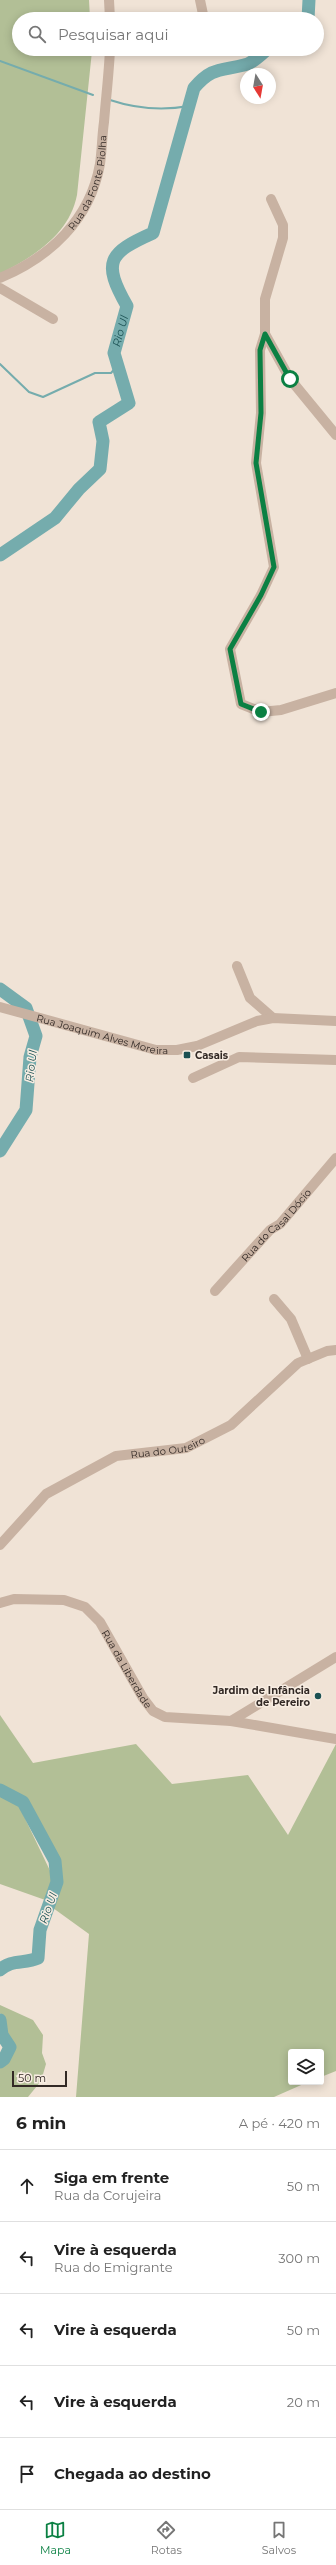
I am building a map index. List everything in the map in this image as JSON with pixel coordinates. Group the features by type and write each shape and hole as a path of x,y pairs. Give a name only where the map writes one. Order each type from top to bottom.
{"street":[{"path":"109,0 110,12"},
{"path":"200,0 203,12"},
{"name":"Rua da Fonte Piolha","path":"0,278 29,264 52,246 73,228 83,211 100,165 109,56"},
{"path":"271,200 283,225 283,238 265,299 265,334 260,350 261,413 256,463 274,567 261,595 230,649 241,704 261,712 281,710 336,693"},
{"path":"0,288 53,319"},
{"path":"265,334 290,379 336,435"},
{"path":"237,966 250,998 273,1018"},
{"name":"Rua Joaquim Alves Moreira","path":"0,1006 156,1050 177,1050 197,1046 257,1021 273,1018 336,1021"},
{"path":"193,1078 239,1057 336,1060"},
{"name":"Rua do Casal Dócio","path":"215,1291 270,1230 280,1224 336,1158"},
{"path":"274,1299 291,1318 308,1359"},
{"name":"Rua do Outeiro","path":"0,1545 46,1494 116,1456 186,1448 231,1425 298,1363 327,1351 336,1350"},
{"name":"Rua da Liberdade","path":"1,1598 64,1600 86,1607 100,1622 143,1698 153,1711 165,1717 176,1719 231,1721 336,1739"},
{"path":"231,1721 336,1657"}],"green space":[{"path":"0,0 89,0 90,12 12,12 12,56 91,56 77,195 73,209 58,233 48,243 25,260 0,274"},
{"path":"0,1715 33,1763 136,1744 172,1784 248,1775 288,1835 336,1744 336,2071 324,2076 324,2049 288,2049 288,2085 301,2085 274,2097 76,2097 89,1934 53,1908 61,1882 58,1861 27,1800 0,1785"},
{"path":"0,1795 19,1806 54,1879 48,1901 0,1884"},
{"path":"0,2005 33,2020 43,2035 42,2053 46,2064 41,2081 28,2097 0,2097 0,2066 6,2063 14,2048 5,2037 5,2022 0,2013"}],"waterway":[{"name":"Rio Ul","path":"308,12 309,0"},
{"name":"Rio Ul","path":"0,555 55,518 79,489 100,469 103,441 99,422 129,403 114,353 127,306 114,279 112,269 114,260 118,253 126,247 153,233 194,88 200,81 211,73 222,69 247,64 259,56"},
{"path":"0,61 93,95"},
{"path":"110,100 139,107 159,109 189,106"},
{"path":"0,364 29,392 43,397 95,373 111,373 118,365"},
{"name":"Rio Ul","path":"0,989 26,1008 36,1036 30,1057 26,1110 0,1151"},
{"name":"Rio Ul","path":"0,1790 23,1802 55,1861 57,1882 40,1930 38,1958 9,1964 0,1970"},
{"name":"Rio Ul","path":"0,2020 2,2035 10,2047 4,2059 0,2062"}],"place":[{"name":"Casais","path":"187,1055"},
{"name":"Jardim de Infância de Pereiro","path":"318,1696"}],"route":[{"path":"261,712 241,704 230,649 261,595 274,567 256,463 261,413 260,350 265,334 290,379"}]}
